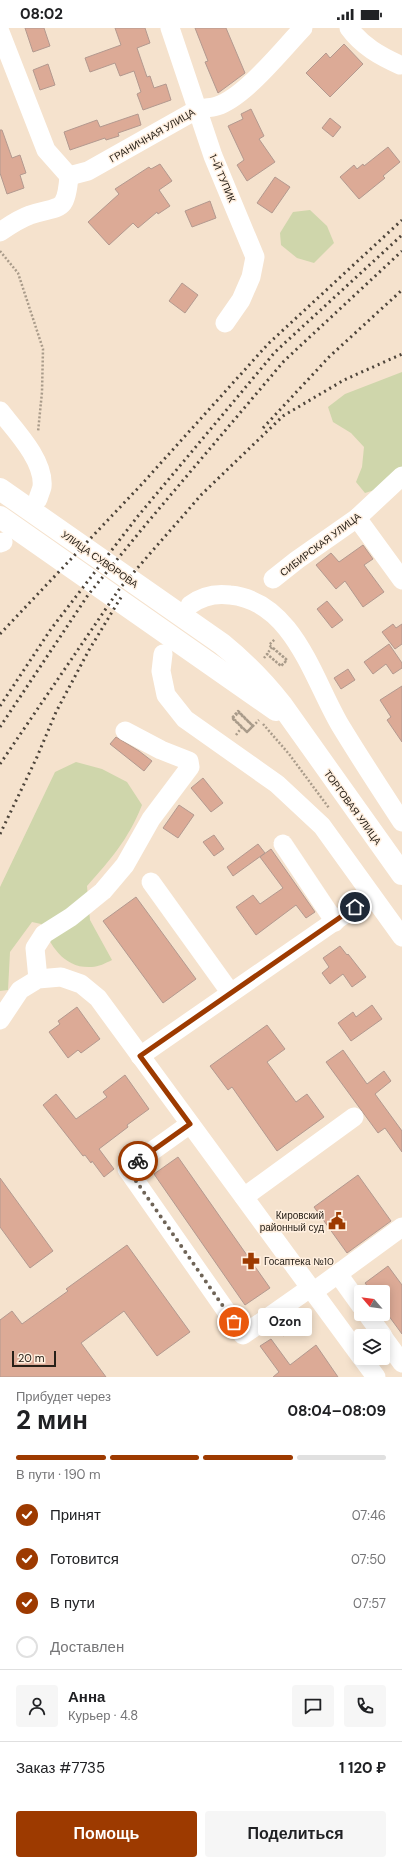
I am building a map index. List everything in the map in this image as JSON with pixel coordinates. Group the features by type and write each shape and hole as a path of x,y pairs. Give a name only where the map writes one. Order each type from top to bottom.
{"main road":[{"name":"УЛИЦА СУВОРОВА","path":"0,489 200,630"},
{"name":"ТОРГОВАЯ УЛИЦА","path":"0,517 270,704 286,718 305,740"},
{"name":"ТОРГОВАЯ УЛИЦА","path":"200,630 242,661 263,682 402,874"}],"street":[{"name":"1-Й ТУПИК","path":"170,28 213,156 242,221 255,257 251,277 243,294 225,323"},
{"name":"ГРАНИЧНАЯ УЛИЦА","path":"69,176 88,171 198,109 216,106 231,99 254,79 303,28"},
{"path":"349,28 369,49 382,58 401,66"},
{"path":"0,32 46,150 69,176 67,194 62,204 54,210 32,214 15,221 0,232"},
{"path":"0,411 27,445 39,468 42,487 38,499"},
{"name":"СИБИРСКАЯ УЛИЦА","path":"273,580 297,560 357,518 402,476"},
{"path":"357,518 402,580"},
{"path":"190,605 208,596 227,594 238,595 255,602 274,613 290,632 318,680 339,724 402,822"},
{"path":"163,654 161,671 166,695 185,719 277,784 322,826 402,937"},
{"path":"38,979 34,948 44,934 71,917 103,891 125,866 151,818 190,767 189,762 183,758 161,750 125,731"},
{"path":"283,844 335,922"},
{"path":"151,882 230,992"},
{"path":"140,1056 230,992 335,922 371,896"},
{"path":"0,1020 20,990 38,979 61,978 81,984 98,998 354,1348"},
{"path":"244,1197 354,1117"},
{"path":"190,1124 127,1168 244,1334 338,1274 401,1231"},
{"path":"338,1274 354,1296"},
{"path":"390,1346 402,1363"},
{"path":"367,1365 376,1377"}],"path":[{"path":"0,251 18,273 43,349 42,392 37,436"},
{"path":"262,660 267,654 281,666 287,660 272,647 267,654 281,666 287,660 281,655 275,650 269,645"},
{"path":"242,727 232,718 238,711 243,716 248,721 254,726 248,732 242,727 237,723 232,718 238,712 243,716 248,721 253,726 250,729 247,732 242,727 238,723 233,718 236,715 239,712 244,716 248,721 253,726 259,720"},
{"path":"254,716 289,754 332,813"}],"green space":[{"path":"310,210 327,226 334,243 314,263 297,258 281,245 280,233 293,212"},
{"path":"402,372 402,468 378,489 365,493 356,482 362,467 364,447 351,433 333,422 328,407 345,394"},
{"path":"76,762 102,769 127,782 142,805 125,839 104,867 87,886 90,920 112,960 94,967 82,967 74,964 66,960 54,948 41,924 32,922 10,952 8,990 0,991 0,887 55,772"}],"building":[{"path":"25,28 44,28 50,46 33,52"},
{"path":"115,28 145,28 150,43 137,48 147,77 150,76 154,88 166,84 171,100 143,110 137,94 141,92 134,71 120,76 115,63 90,72 85,58 121,45"},
{"path":"195,28 226,28 245,73 218,93 205,62 208,61"},
{"path":"344,44 363,64 330,97 306,73 326,53 330,58"},
{"path":"48,64 55,85 40,90 33,70"},
{"path":"251,109 264,136 259,139 275,162 247,181 237,165 244,160 228,126 243,119 241,114"},
{"path":"138,114 141,125 118,133 119,136 106,140 105,138 70,150 64,132 97,120 100,127"},
{"path":"330,118 341,127 333,137 322,128"},
{"path":"0,130 2,130 12,158 20,155 26,173 20,175 24,188 7,194 0,173"},
{"path":"388,147 400,162 383,176 385,178 359,199 340,177 354,165 357,169 363,164 364,166"},
{"path":"160,164 172,181 159,190 170,206 158,214 157,212 138,228 133,223 109,245 88,222 119,194 115,189 149,167 151,169"},
{"path":"275,177 290,187 272,213 257,203"},
{"path":"210,201 216,218 192,227 185,211"},
{"path":"182,283 198,295 185,313 169,301"},
{"path":"363,545 373,559 364,565 384,592 363,607 345,581 336,589 316,565 331,553 339,562"},
{"path":"327,601 343,620 332,628 317,609"},
{"path":"393,624 396,628 402,624 402,644 395,649 382,632"},
{"path":"389,644 402,663 402,668 393,674 386,664 373,674 364,662"},
{"path":"348,669 355,680 341,689 334,678"},
{"path":"402,686 402,742 387,720 391,717 380,700"},
{"path":"116,737 152,761 144,771 110,744"},
{"path":"203,778 223,803 211,812 191,788"},
{"path":"179,805 194,815 178,838 163,828"},
{"path":"214,835 224,849 214,856 203,842"},
{"path":"258,844 265,853 233,876 227,867"},
{"path":"271,849 315,912 306,918 296,905 256,935 236,907 253,895 260,904 283,888 260,857"},
{"path":"136,897 196,979 163,1003 103,921"},
{"path":"340,946 366,977 352,987 343,974 330,984 322,973 329,967 323,958"},
{"path":"372,1005 382,1019 351,1041 338,1023 353,1012 356,1017"},
{"path":"77,1007 100,1039 81,1053 78,1050 68,1058 49,1032 60,1024 58,1021"},
{"path":"267,1025 285,1049 267,1062 296,1102 307,1094 324,1117 277,1151 232,1087 228,1090 210,1066"},
{"path":"343,1050 367,1084 384,1071 391,1081 375,1094 402,1131 402,1152 385,1128 378,1133 326,1062"},
{"path":"125,1075 149,1109 127,1125 128,1127 99,1149 114,1169 104,1177 92,1161 91,1163 85,1155 83,1156 43,1105 56,1094 76,1119 107,1097 103,1092"},
{"path":"178,1157 270,1288 245,1305 154,1174"},
{"path":"358,1175 391,1221 347,1253 314,1207"},
{"path":"0,1178 53,1251 30,1268 0,1227"},
{"path":"127,1245 190,1332 157,1356 124,1311 81,1343 106,1377 0,1377 0,1320 12,1311 22,1324 68,1291 66,1289"},
{"path":"388,1266 402,1285 402,1334 390,1318 390,1285 367,1285 365,1283"},
{"path":"287,1317 295,1327 283,1336 275,1326"},
{"path":"271,1339 290,1365 316,1345 338,1377 273,1377 279,1372 260,1346"}],"railway":[{"path":"0,634 141,485 268,344 402,220"},
{"path":"0,706 51,629 138,516 275,352 402,235"},
{"path":"0,727 88,595 147,523 284,361 402,251"},
{"path":"263,428 329,357 402,290"},
{"path":"0,764 120,588 202,494 283,416 344,380 402,354"},
{"path":"0,834 37,757 56,712 89,650 123,594"}],"way so far":[{"path":"138,1161 127,1168 234,1322"}],"place":[{"name":"Кировский районный суд","path":"337,1221"},
{"name":"Госаптека №10","path":"251,1261"},
{"name":"Ozon","path":"234,1322"}],"route":[{"path":"138,1161 190,1124 140,1056 230,992 355,907"}]}
